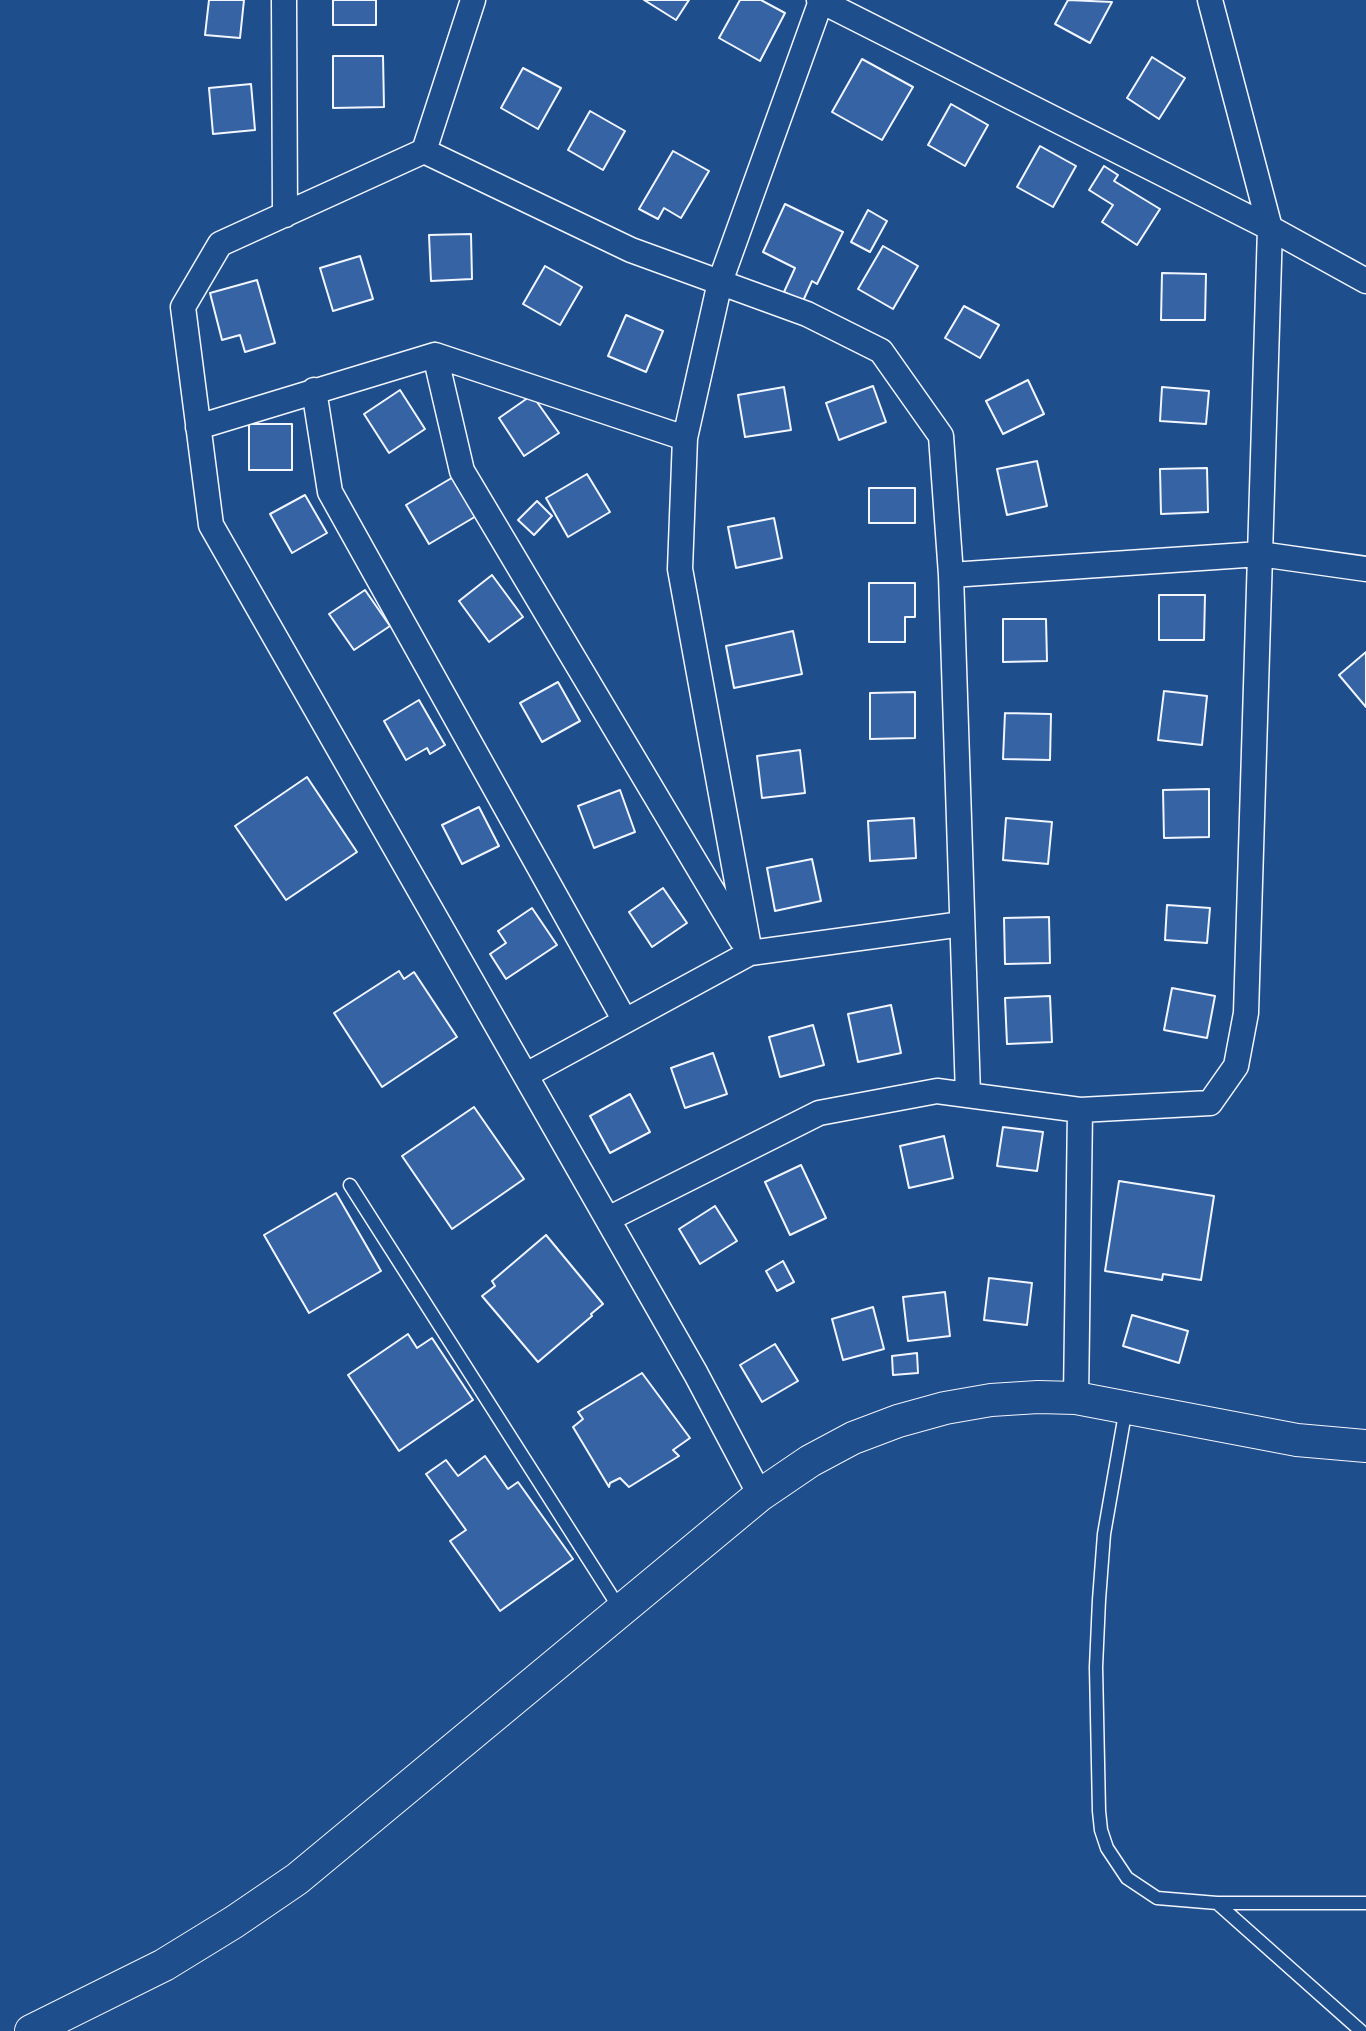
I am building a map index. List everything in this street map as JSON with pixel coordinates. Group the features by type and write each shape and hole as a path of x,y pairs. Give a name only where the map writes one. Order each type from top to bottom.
{"street":[{"path":"284,0 285,215"},
{"path":"473,0 424,151 220,244 183,307 211,525 696,1374 760,1495"},
{"path":"608,1219 819,1113 937,1091 1080,1110 1210,1103 1236,1066 1246,1013 1270,228 1210,0"},
{"path":"750,953 680,569 685,438 720,282 820,1 1270,228 1366,281"},
{"path":"424,151 631,250 807,314 881,351 942,436 951,575 968,1095"},
{"path":"198,427 435,355 685,438"},
{"path":"435,355 462,471 750,953"},
{"path":"314,390 330,492 625,1021"},
{"path":"951,575 1260,554 1366,569"},
{"path":"526,1075 750,953 962,924"},
{"path":"1076,1398 1080,1110"},
{"path":"31,2031 164,1965 297,1879 760,1495 810,1461 853,1438 898,1421 945,1408 991,1400 1038,1397 1076,1398 1297,1440 1366,1446"}],"lane":[{"path":"350,1185 620,1609"},
{"path":"1126,1408 1106,1521 1096,1667 1101,1830 1107,1848 1116,1865 1128,1878 1157,1898 1217,1903 1366,1903"},
{"path":"1217,1903 1361,2031"}],"building":[{"path":"209,0 244,0 240,38 205,35"},
{"path":"333,0 376,0 376,25 333,25"},
{"path":"644,0 689,0 676,20"},
{"path":"740,0 761,0 785,13 760,61 719,38"},
{"path":"1068,0 1112,2 1090,43 1055,24"},
{"path":"333,56 383,56 384,107 333,108"},
{"path":"1152,57 1185,78 1159,119 1127,98"},
{"path":"862,59 913,87 882,140 832,112"},
{"path":"523,68 561,88 538,129 501,108"},
{"path":"251,84 255,130 213,134 209,88"},
{"path":"951,104 988,125 965,166 928,145"},
{"path":"590,111 625,131 603,170 568,150"},
{"path":"1040,146 1076,166 1053,207 1017,187"},
{"path":"673,151 709,171 681,218 664,208 658,219 639,209"},
{"path":"1104,166 1118,175 1114,181 1160,209 1137,245 1102,222 1113,205 1089,190"},
{"path":"785,204 843,232 817,284 812,281 803,301 784,292 795,268 763,252"},
{"path":"868,210 887,221 870,252 851,242"},
{"path":"471,234 472,279 431,281 429,235"},
{"path":"883,246 918,266 893,309 858,289"},
{"path":"360,256 373,299 333,311 320,268"},
{"path":"545,266 582,287 560,325 523,304"},
{"path":"1162,273 1206,274 1205,320 1161,320"},
{"path":"257,280 275,343 245,352 240,335 222,340 210,293"},
{"path":"964,306 999,325 980,358 945,338"},
{"path":"626,315 663,331 646,372 608,356"},
{"path":"1028,380 1044,414 1003,434 986,401"},
{"path":"873,386 886,422 839,440 826,403"},
{"path":"784,387 791,430 745,437 738,395"},
{"path":"1162,387 1209,391 1206,424 1160,421"},
{"path":"400,390 425,429 389,453 364,414"},
{"path":"532,395 559,433 524,456 499,418"},
{"path":"249,424 292,424 292,470 249,470"},
{"path":"1037,461 1047,506 1007,515 997,469"},
{"path":"1207,468 1208,512 1161,514 1160,469"},
{"path":"587,474 610,512 568,537 546,498"},
{"path":"455,476 478,515 429,544 406,505"},
{"path":"869,488 915,488 915,523 869,523"},
{"path":"305,495 327,533 292,553 270,514"},
{"path":"537,501 552,516 534,535 518,520"},
{"path":"774,518 782,558 736,568 728,527"},
{"path":"492,575 523,617 489,642 459,601"},
{"path":"869,583 915,583 915,617 905,617 905,642 869,642"},
{"path":"365,590 390,626 354,650 329,614"},
{"path":"1159,595 1205,595 1204,640 1159,640"},
{"path":"1003,619 1046,619 1047,661 1003,662"},
{"path":"793,631 802,674 734,688 726,646"},
{"path":"1366,652 1366,707 1339,675"},
{"path":"558,682 580,721 542,742 520,703"},
{"path":"1164,691 1207,696 1202,745 1158,740"},
{"path":"915,692 915,738 870,739 870,693"},
{"path":"419,700 445,745 430,754 427,748 406,760 384,721"},
{"path":"1005,713 1051,714 1050,760 1003,759"},
{"path":"800,750 805,793 762,798 757,756"},
{"path":"307,777 357,852 286,900 235,826"},
{"path":"1209,789 1209,837 1164,838 1163,790"},
{"path":"620,790 635,832 594,848 578,806"},
{"path":"479,807 499,846 462,864 442,825"},
{"path":"914,818 916,858 870,861 868,821"},
{"path":"1006,818 1052,822 1048,864 1003,860"},
{"path":"812,859 821,901 775,911 767,868"},
{"path":"663,888 687,923 652,947 629,912"},
{"path":"1167,905 1210,908 1207,943 1165,940"},
{"path":"532,908 557,945 506,979 490,954 506,943 498,931"},
{"path":"1049,917 1050,963 1005,964 1004,918"},
{"path":"399,971 404,979 414,972 457,1037 382,1087 334,1013"},
{"path":"1172,988 1215,996 1207,1038 1164,1030"},
{"path":"1050,996 1052,1042 1007,1044 1005,998"},
{"path":"891,1005 901,1053 858,1062 848,1014"},
{"path":"813,1025 824,1065 780,1077 769,1037"},
{"path":"713,1053 727,1094 685,1108 671,1068"},
{"path":"630,1094 650,1132 610,1153 590,1116"},
{"path":"474,1107 524,1179 452,1229 402,1156"},
{"path":"1003,1127 1043,1132 1037,1171 997,1166"},
{"path":"944,1136 953,1178 909,1188 900,1146"},
{"path":"801,1165 826,1218 790,1235 765,1182"},
{"path":"1119,1181 1214,1196 1201,1280 1163,1274 1162,1280 1105,1271"},
{"path":"336,1193 381,1271 309,1313 264,1235"},
{"path":"715,1206 737,1241 700,1264 679,1229"},
{"path":"546,1235 603,1304 538,1362 482,1296 495,1286 492,1281"},
{"path":"783,1261 794,1282 777,1291 766,1271"},
{"path":"989,1278 1032,1283 1027,1325 984,1320"},
{"path":"945,1292 950,1336 908,1341 903,1297"},
{"path":"873,1307 884,1349 843,1360 832,1319"},
{"path":"1132,1315 1188,1331 1179,1363 1123,1346"},
{"path":"408,1334 417,1348 432,1338 473,1400 399,1451 348,1375"},
{"path":"775,1344 798,1381 762,1402 740,1365"},
{"path":"917,1353 918,1373 893,1375 892,1356"},
{"path":"642,1373 690,1438 673,1450 679,1456 629,1487 620,1478 610,1483 609,1487 573,1427 583,1419 578,1412"},
{"path":"485,1456 508,1489 518,1482 573,1559 500,1611 450,1541 466,1530 426,1474 446,1460 458,1476"}]}
